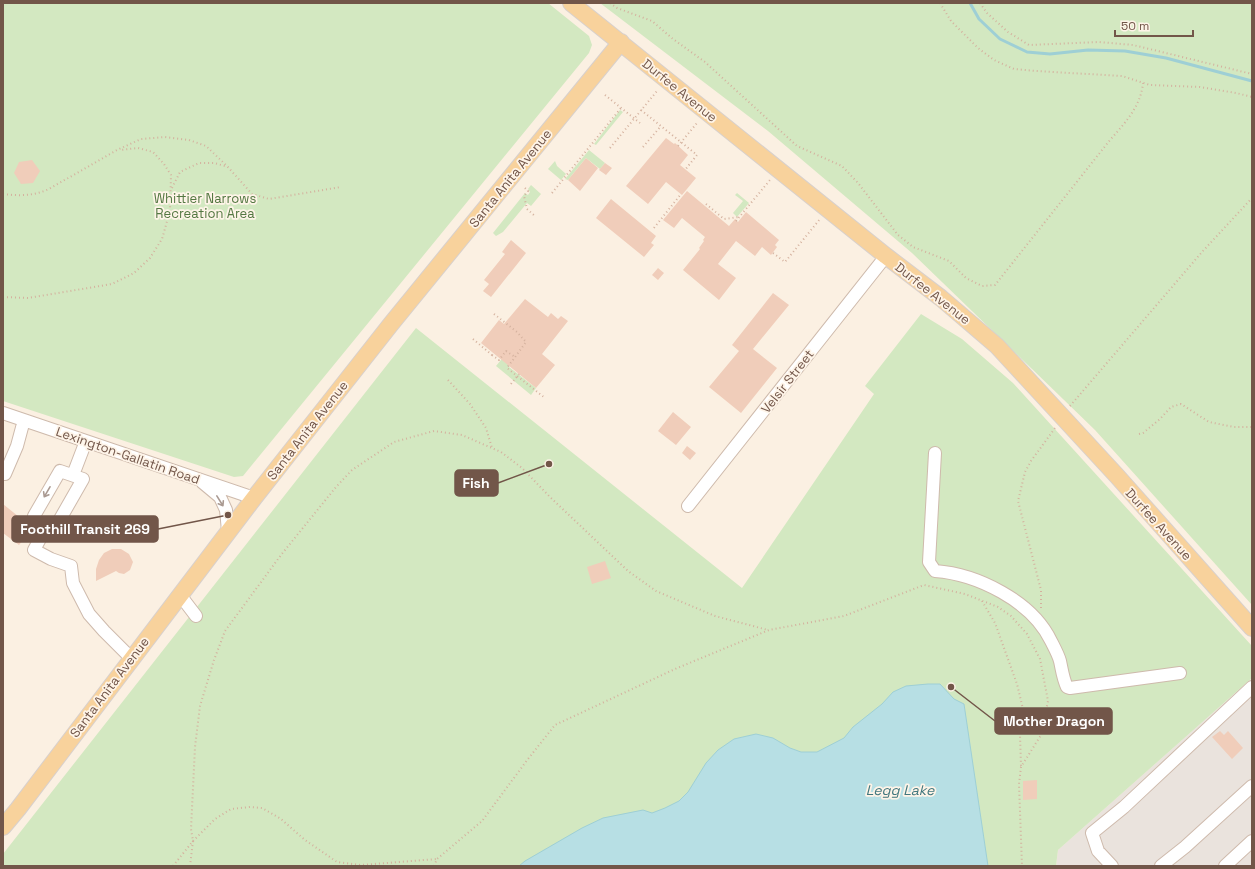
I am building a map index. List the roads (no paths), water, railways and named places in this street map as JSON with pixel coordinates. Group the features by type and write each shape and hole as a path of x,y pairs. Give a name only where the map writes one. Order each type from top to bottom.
{"main road":[{"name":"Durfee Avenue","path":"571,3 886,256 946,302 996,346 1117,476 1252,628"},
{"name":"Santa Anita Avenue","path":"3,827 228,531 391,324 621,42"}],"street":[{"name":"Velsir Street","path":"688,506 886,256"},
{"name":"Lexington-Gallatin Road","path":"3,413 254,498"},
{"path":"3,474 5,474 17,446 24,420"},
{"path":"73,475 86,441"},
{"path":"935,453 929,562 935,571 966,577 990,586 1019,602 1040,622 1051,640 1067,687 1070,688 1180,672"},
{"path":"60,471 82,479 55,528 52,532 42,534 34,516 60,471"},
{"path":"198,479 220,498 226,510 228,531"},
{"path":"42,534 34,550 51,559 71,566 73,583 89,614 131,658"},
{"path":"180,595 196,616"},
{"path":"1112,866 1098,851 1092,833 1124,807 1252,687"},
{"path":"1161,866 1185,847 1252,786"},
{"path":"1225,866 1252,841"}],"water":[{"name":"Legg Lake","path":"940,684 954,699 964,704 988,866 519,866 582,828 603,818 643,810 652,813 679,801 688,792 706,763 718,750 734,739 756,734 773,738 790,748 801,752 817,752 844,738 853,727 882,704 893,692 906,686"}],"waterway":[{"path":"970,3 979,19 1000,39 1027,52 1050,54 1088,50 1125,51 1166,58 1252,81"}],"place":[{"name":"Fish","path":"549,464"},
{"name":"Foothill Transit 269","path":"228,515"},
{"name":"Mother Dragon","path":"951,687"}],"park label":[{"name":"Whittier Narrows Recreation Area","path":"205,206"}]}
